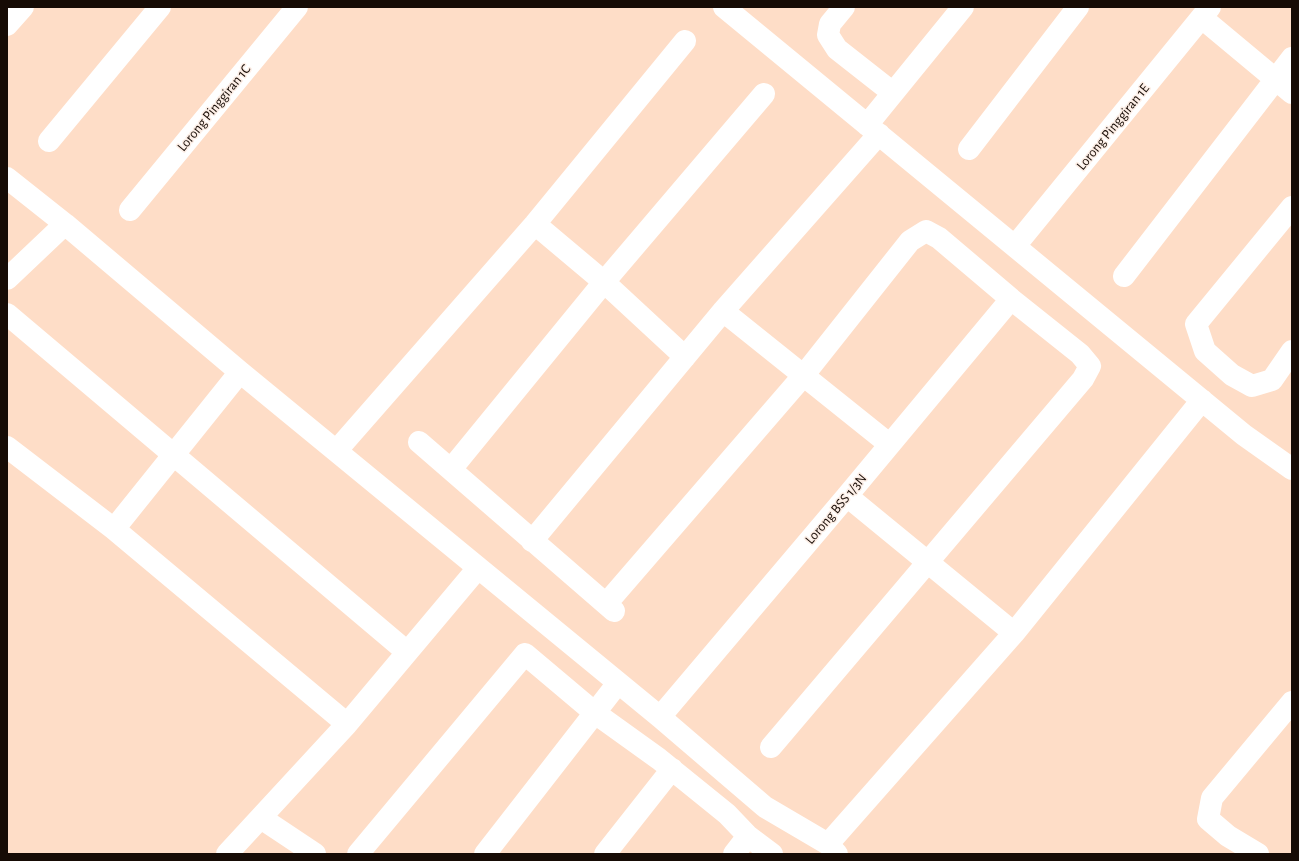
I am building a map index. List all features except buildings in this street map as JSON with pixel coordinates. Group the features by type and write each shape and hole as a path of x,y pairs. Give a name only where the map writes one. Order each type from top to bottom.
{"street":[{"path":"7,25 23,7"},
{"path":"49,141 160,7"},
{"name":"Lorong Pinggiran 1C","path":"130,210 297,7"},
{"path":"725,7 1244,435 1292,469"},
{"path":"844,7 830,24 828,34 837,49 893,93"},
{"path":"532,541 873,129 893,93 963,7"},
{"path":"969,149 1078,7"},
{"path":"1206,13 1275,79 1292,93"},
{"name":"Lorong Pinggiran 1E","path":"1015,246 1206,13"},
{"path":"337,450 535,224 685,41"},
{"path":"1124,276 1292,58"},
{"path":"452,468 604,282 764,94"},
{"path":"7,178 65,224 240,372 337,450 660,717 765,807 832,849 1014,633 1202,400"},
{"path":"1292,207 1196,324 1205,351 1232,375 1252,386 1272,380 1292,351"},
{"path":"7,278 65,224"},
{"path":"535,224 604,282 685,357"},
{"path":"419,442 452,468 532,541 610,608 803,376 910,241 926,231 938,238 1080,354 1090,366 1083,379 771,747"},
{"name":"Lorong BSS 1/3N","path":"660,717 1011,299"},
{"path":"723,311 889,444"},
{"path":"7,314 172,455 407,652"},
{"path":"114,529 240,372"},
{"path":"7,447 114,529 347,724"},
{"path":"847,496 1014,633"},
{"path":"227,854 347,724 478,568"},
{"path":"358,854 525,654 595,713 672,769 727,814 748,836 772,854"},
{"path":"485,854 618,683"},
{"path":"1258,854 1228,836 1208,819 1212,798 1292,702"},
{"path":"605,854 672,769"},
{"path":"261,818 315,854"},
{"path":"734,854 748,836"}]}
